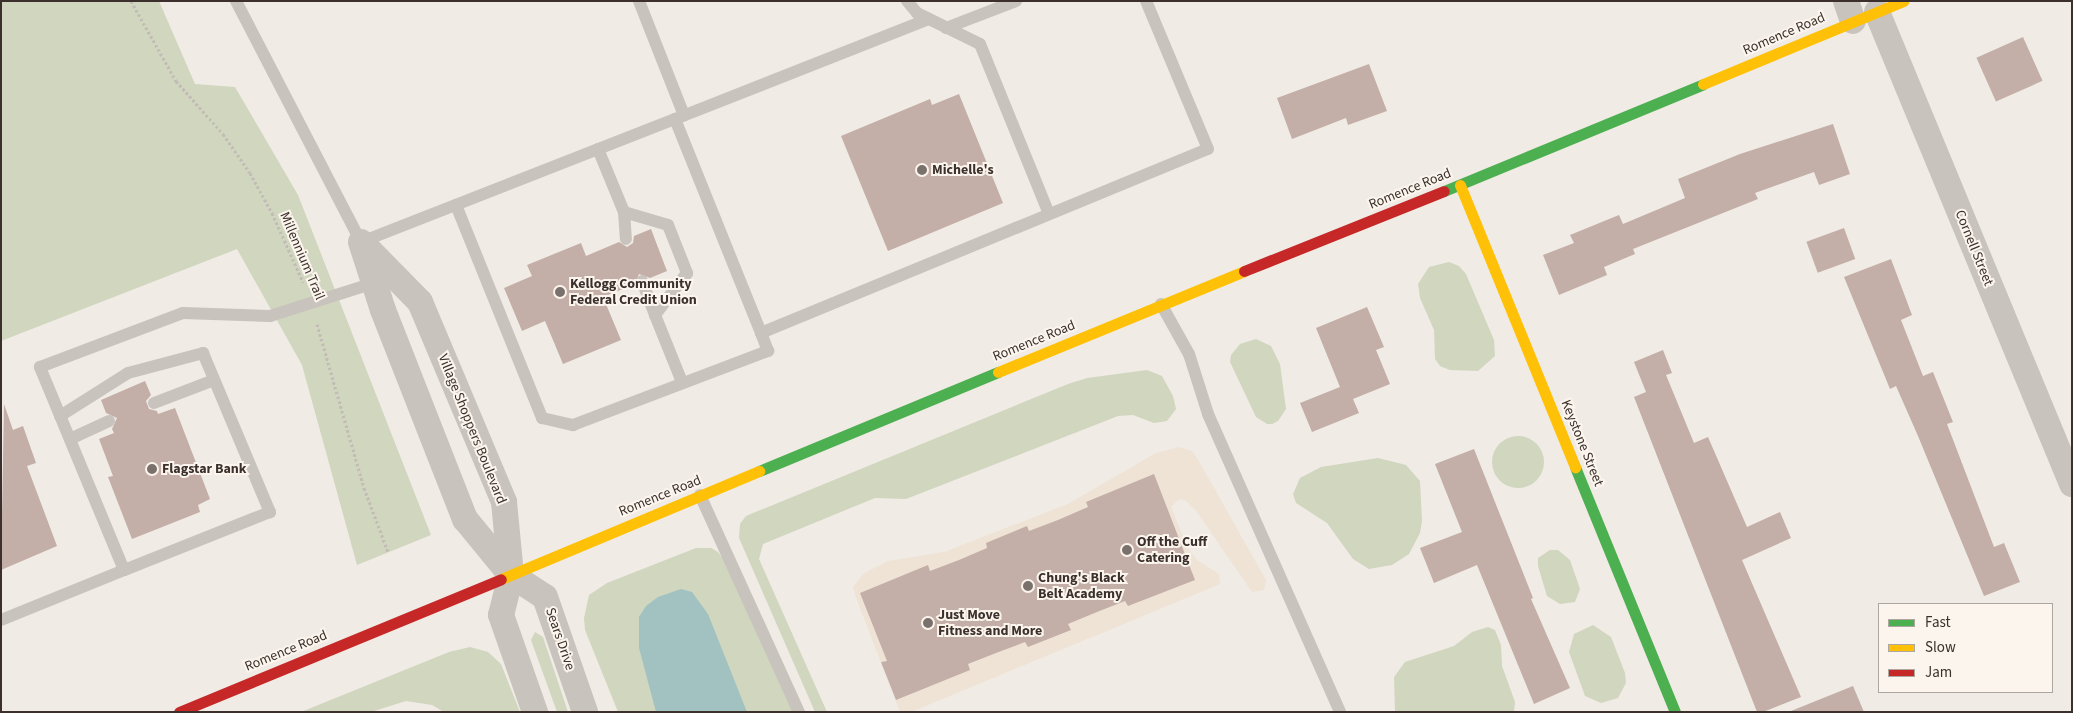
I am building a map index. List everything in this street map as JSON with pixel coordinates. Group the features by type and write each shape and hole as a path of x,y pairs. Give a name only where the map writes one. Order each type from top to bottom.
{"street":[{"name":"Romence Road","path":"178,712 1161,304 1460,185 1877,7"},
{"name":"Cornell Street","path":"1877,7 2072,484"},
{"name":"Keystone Street","path":"1460,185 1675,712"},
{"path":"360,242 465,519 511,575 501,615 535,712"},
{"name":"Village Shoppers Boulevard","path":"360,242 420,302 504,502 511,575"},
{"name":"Sears Drive","path":"511,575 545,597 585,712"}],"lane":[{"path":"456,205 542,418 573,425 682,382 768,351 679,117 639,1"},
{"path":"907,1 929,19 980,44 1048,214"},
{"path":"946,28 1016,1"},
{"path":"761,333 1208,149 1146,1"},
{"path":"241,3 360,242 929,19"},
{"path":"598,149 624,212 626,239"},
{"path":"624,212 668,225 687,273 655,315"},
{"path":"642,281 682,382"},
{"path":"124,570 40,367 183,313 270,316 374,283"},
{"path":"1161,304 1189,354 1208,414 1340,712"},
{"path":"1,620 270,512 202,353 128,373 60,416"},
{"path":"154,403 214,380"},
{"path":"70,439 109,421"},
{"path":"700,495 799,712"}],"path":[{"name":"Millennium Trail","path":"131,1 176,81 223,134 250,173 291,253 311,304 364,488 388,552"}],"green space":[{"path":"1,1 159,1 195,84 235,87 298,195 431,535 357,565 302,365 237,249 1,341"},
{"path":"1449,262 1459,266 1466,274 1494,340 1495,356 1478,371 1450,370 1440,366 1435,359 1434,330 1420,298 1418,284 1429,267"},
{"path":"1256,339 1271,346 1280,364 1286,409 1278,421 1272,424 1267,424 1256,417 1230,362 1231,355 1240,344"},
{"path":"1147,370 1162,376 1173,396 1176,409 1167,421 1154,423 1133,415 1118,416 906,499 875,498 763,544 759,559 827,712 815,712 739,538 740,524 746,516 1068,384 1087,378"},
{"path":"1513,436 1523,436 1537,443 1544,457 1544,467 1537,481 1523,488 1513,488 1503,484 1496,477 1492,467 1492,457 1496,447 1503,440"},
{"path":"1378,458 1406,465 1420,481 1422,521 1420,533 1409,554 1392,565 1369,569 1353,559 1327,523 1296,503 1293,494 1300,478 1321,467"},
{"path":"696,548 711,548 718,552 729,567 795,712 618,712 585,630 584,618 589,595 607,583"},
{"path":"1550,550 1558,550 1570,560 1580,589 1575,602 1560,604 1547,596 1538,566 1538,558"},
{"path":"1593,625 1611,637 1625,673 1626,683 1618,698 1601,703 1585,696 1569,652 1574,634"},
{"path":"1488,627 1495,630 1501,645 1502,666 1515,702 1514,712 1395,712 1394,677 1405,662 1454,646 1472,632"},
{"path":"535,632 543,637 568,712 557,712 531,640"},
{"path":"470,647 488,652 501,664 520,712 444,712 432,705 406,701 371,712 301,712 449,652"}],"shaded area":[{"path":"1179,447 1192,451 1197,458 1266,580 1264,590 1252,592 1197,512 1185,500 1179,499 1171,507 1187,547 1197,560 1219,574 1220,584 911,712 900,712 855,595 853,587 863,574 888,561 944,552 1068,504 1156,453"}],"water":[{"path":"681,589 692,592 708,614 747,712 656,712 639,648 639,617 646,606 658,597"}],"building":[{"path":"2023,37 2043,81 1996,102 1976,58"},
{"path":"1369,64 1387,111 1348,125 1346,118 1292,139 1277,98"},
{"name":"Michelle's","path":"959,94 1003,203 888,251 841,136 930,99 932,105"},
{"path":"1833,124 1850,174 1819,185 1814,172 1755,193 1758,199 1633,249 1635,254 1604,267 1607,275 1559,295 1543,255 1574,243 1570,235 1619,215 1623,224 1685,198 1678,179 1740,154"},
{"path":"1844,228 1855,259 1818,273 1806,242"},
{"name":"Kellogg Community Federal Credit Union","path":"651,229 667,271 650,278 639,274 635,284 603,297 621,340 563,364 545,321 522,331 504,288 532,276 527,265 581,243 586,256 619,242 627,247 633,243 634,236"},
{"path":"1891,259 1912,315 1901,320 1923,376 1933,372 1953,422 1947,424 1994,547 2004,543 2020,582 1984,596 1918,436 1896,386 1890,389 1844,277"},
{"path":"1367,307 1384,347 1376,350 1390,384 1353,399 1359,413 1312,432 1300,403 1340,387 1316,328"},
{"path":"1663,350 1672,373 1666,375 1694,443 1708,437 1747,527 1780,512 1791,538 1742,560 1801,697 1763,712 1757,712 1634,397 1646,392 1634,362"},
{"path":"145,381 151,395 146,401 149,409 157,411 158,414 175,408 210,499 198,505 200,512 132,539 108,477 113,476 99,439 114,433 112,429 117,418 106,413 101,400"},
{"path":"4,404 13,430 23,426 36,463 27,466 57,546 1,570"},
{"path":"1474,449 1533,598 1531,599 1570,688 1534,704 1477,565 1434,583 1420,548 1462,532 1435,464"},
{"path":"1154,474 1195,580 1128,606 1125,601 1097,612 1068,624 1071,630 1028,647 1025,642 968,664 970,670 896,700 881,662 887,661 860,593 928,565 930,571 959,560 987,548 986,543 1027,526 1029,531 1058,520 1088,507 1086,502"},
{"path":"1853,686 1864,712 1791,712 1791,711"}],"traffic: fast":[{"path":"1444,191 1703,84"},
{"path":"759,471 998,372"},
{"path":"1575,467 1675,712"}],"traffic: slow":[{"path":"1703,84 1903,1"},
{"path":"1460,185 1575,467"},
{"path":"998,372 1244,271"},
{"path":"501,579 759,471"}],"traffic: jam":[{"path":"1244,271 1444,191"},
{"path":"179,712 501,579"}],"place":[{"name":"Michelle's","path":"922,170"},
{"name":"Kellogg Community Federal Credit Union","path":"560,292"},
{"name":"Flagstar Bank","path":"152,469"},
{"name":"Off the Cuff Catering","path":"1127,550"},
{"name":"Chung's Black Belt Academy","path":"1028,586"},
{"name":"Just Move Fitness and More","path":"928,623"}]}
